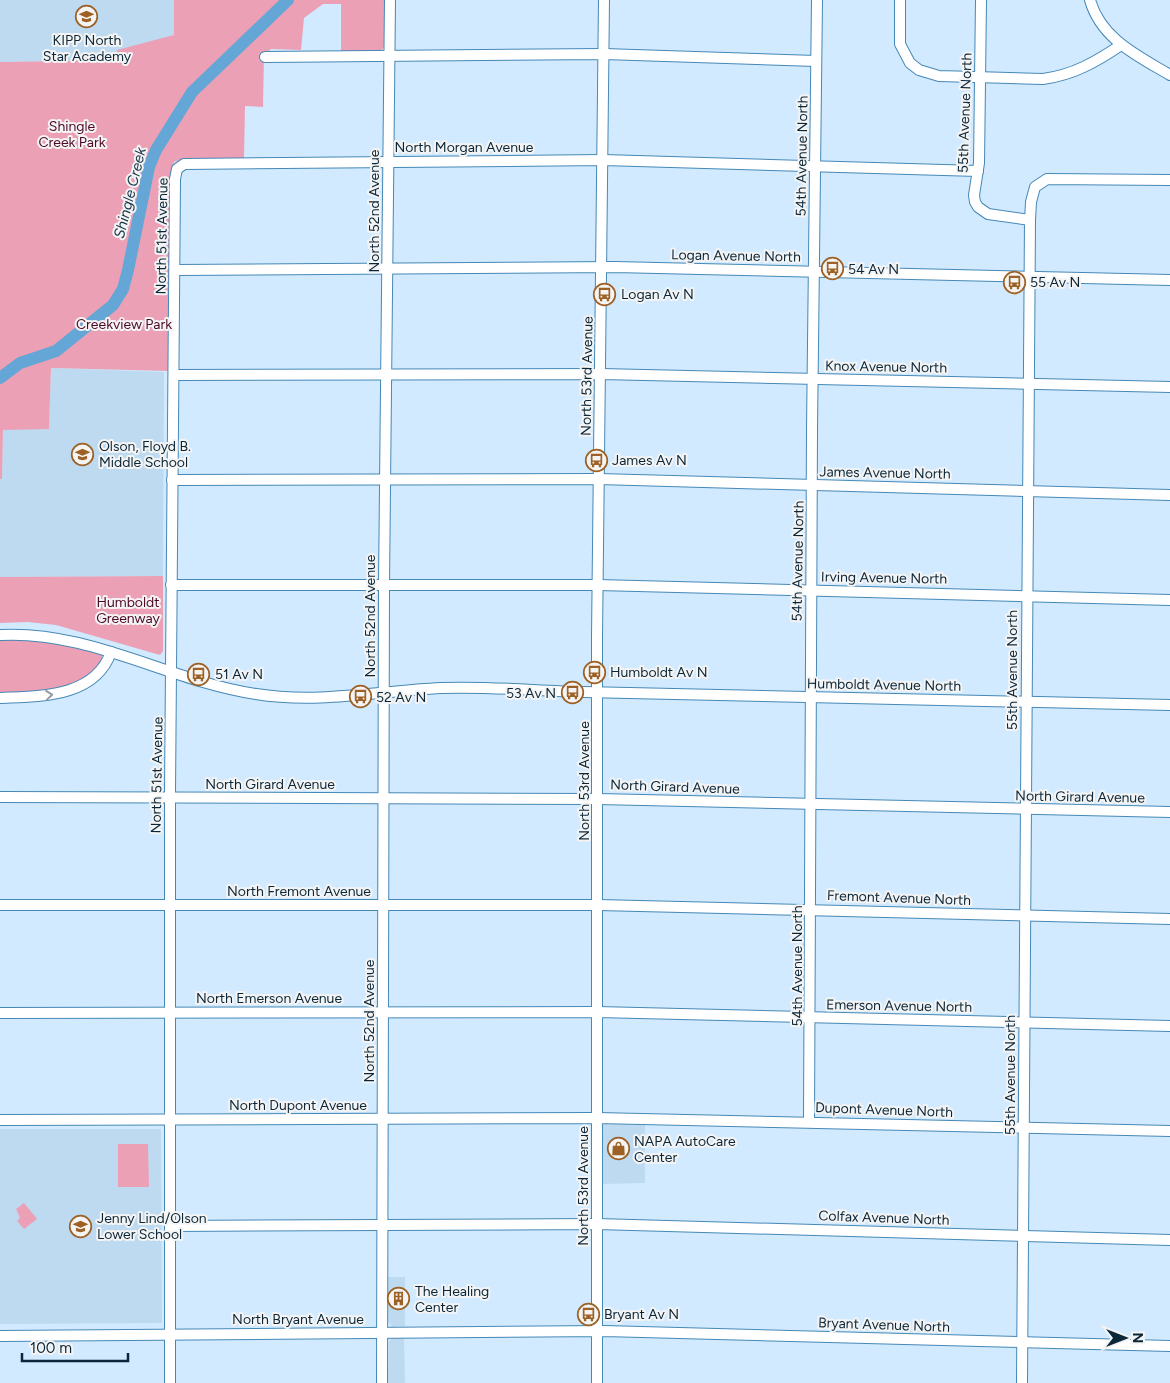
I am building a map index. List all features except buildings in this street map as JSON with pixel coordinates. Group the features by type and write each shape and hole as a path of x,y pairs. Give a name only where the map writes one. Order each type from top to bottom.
{"street":[{"name":"North 52nd Avenue","path":"382,1383 384,479 390,0"},
{"name":"North 53rd Avenue","path":"597,1383 597,692 604,0"},
{"name":"54th Avenue North","path":"809,1122 810,697 817,0"},
{"path":"900,0 900,44 910,63 929,74 1043,79 1060,77 1091,64 1121,45"},
{"name":"55th Avenue North","path":"981,0 978,171 974,195 978,207 994,216 1030,220 1025,702 1022,1383"},
{"path":"1090,0 1099,20 1108,33 1121,45 1170,75"},
{"path":"265,57 604,54 816,61"},
{"name":"North Morgan Avenue","path":"177,169 184,164 603,160 815,168 978,171"},
{"name":"North 51st Avenue","path":"170,1383 170,798 172,480 176,270 175,179 177,169"},
{"path":"1030,220 1030,202 1034,187 1047,179 1170,180"},
{"name":"Logan Avenue North","path":"176,270 602,268 1170,280"},
{"name":"Knox Avenue North","path":"174,375 601,374 1170,387"},
{"name":"James Avenue North","path":"172,480 599,480 1170,495"},
{"name":"Irving Avenue North","path":"172,585 598,585 1170,600"},
{"name":"Humboldt Avenue North","path":"0,635 42,636 111,652 194,680 258,694 323,698 488,688 1170,705"},
{"path":"0,698 65,692 82,685 108,661 111,652"},
{"name":"North Girard Avenue","path":"0,797 598,799 1170,812"},
{"name":"North Fremont Avenue","path":"0,905 598,905"},
{"name":"Fremont Avenue North","path":"598,905 1170,919"},
{"name":"North Emerson Avenue","path":"0,1013 597,1012"},
{"name":"Emerson Avenue North","path":"597,1012 1170,1026"},
{"name":"North Dupont Avenue","path":"0,1120 597,1118"},
{"name":"Dupont Avenue North","path":"597,1118 1170,1132"},
{"name":"Colfax Avenue North","path":"170,1226 597,1224 1170,1240"},
{"name":"North Bryant Avenue","path":"0,1336 597,1331"},
{"name":"Bryant Avenue North","path":"597,1331 1170,1346"}],"shaded area":[{"name":"KIPP North Star Academy","path":"0,0 174,0 174,35 116,60 0,62"},
{"name":"Olson, Floyd B. Middle School","path":"51,368 164,372 163,576 0,577 0,479 2,479 3,429 49,429"},
{"path":"606,1123 645,1123 645,1183 600,1184 602,1125"},
{"name":"Jenny Lind/Olson Lower School","path":"0,1129 161,1129 162,1323 0,1324"},
{"path":"388,1277 405,1277 405,1326 392,1327 388,1321"},
{"path":"393,1338 404,1338 405,1383 388,1383 389,1341"}],"green space":[{"path":"174,0 386,0 384,47 381,51 341,52 341,4 323,4 304,18 301,50 271,49 264,55 263,107 245,106 244,158 187,158 174,162 171,174 169,371 51,368 49,429 3,430 2,479 0,479 0,62 116,60 117,50 174,35"},
{"name":"Humboldt Greenway","path":"163,576 163,651 160,655 56,625 28,622 0,623 0,577"},
{"name":"Humboldt Greenway","path":"0,638 40,638 102,653 102,661 81,682 55,691 0,694"},
{"path":"118,1144 148,1144 149,1187 118,1187"},
{"path":"24,1203 37,1219 24,1229 17,1221 20,1218 16,1209"}],"waterway":[{"name":"Shingle Creek","path":"0,378 20,363 56,351 113,305 123,289 149,167 156,150 192,92 288,0"}],"place":[{"name":"KIPP North Star Academy","path":"87,17"},
{"name":"54 Av N","path":"832,269"},
{"name":"55 Av N","path":"1014,282"},
{"name":"Logan Av N","path":"605,294"},
{"name":"Olson, Floyd B. Middle School","path":"83,454"},
{"name":"James Av N","path":"596,460"},
{"name":"Humboldt Av N","path":"594,672"},
{"name":"51 Av N","path":"199,674"},
{"name":"53 Av N","path":"572,693"},
{"name":"52 Av N","path":"360,697"},
{"name":"NAPA AutoCare Center","path":"618,1149"},
{"name":"Jenny Lind/Olson Lower School","path":"81,1226"},
{"name":"The Healing Center","path":"399,1299"},
{"name":"Bryant Av N","path":"588,1314"}],"park label":[{"name":"Shingle Creek Park","path":"72,134"},
{"name":"Creekview Park","path":"124,324"}]}
